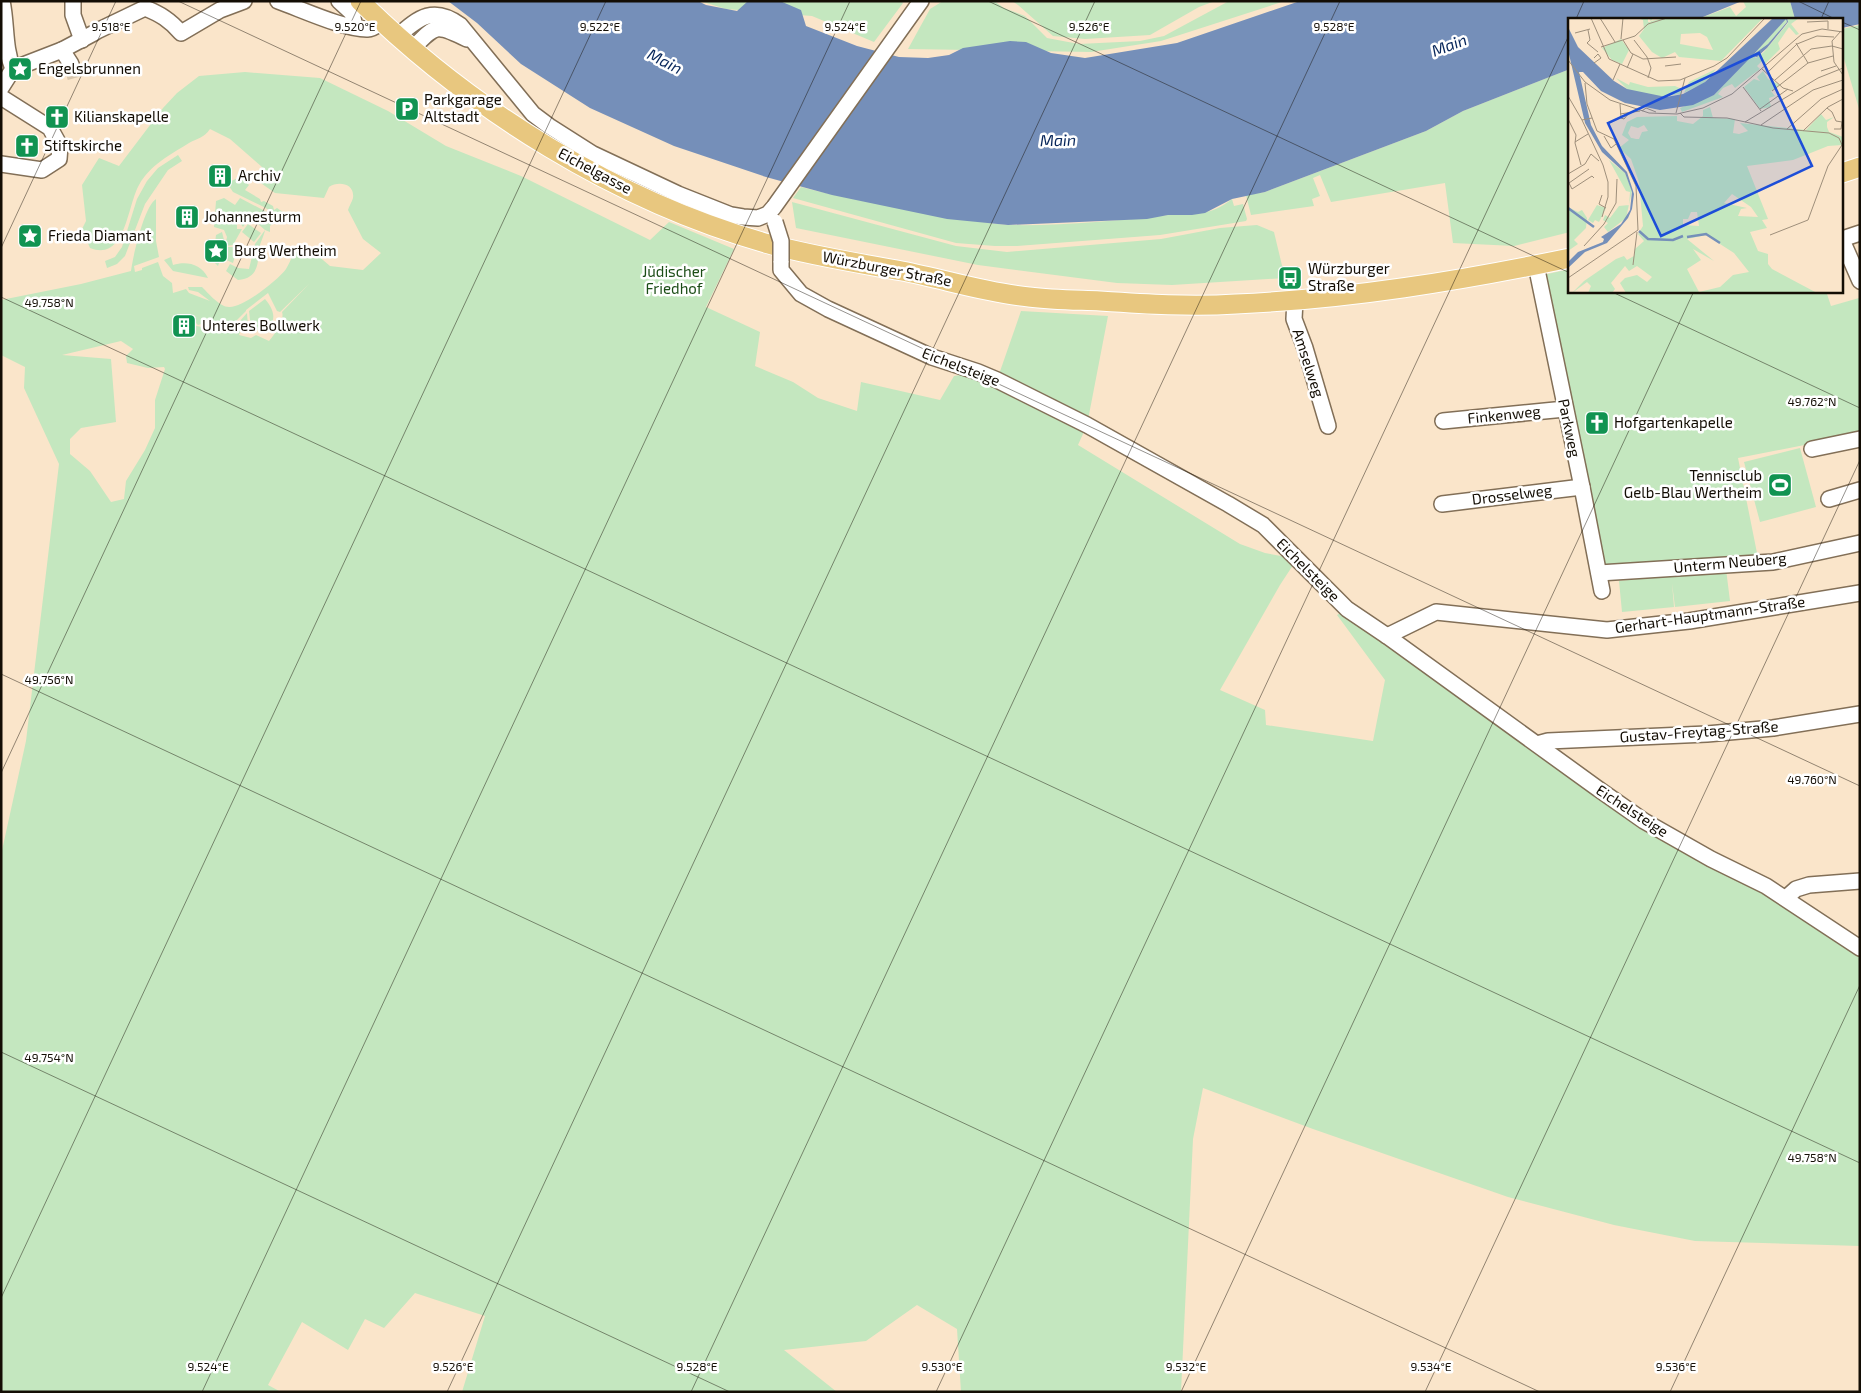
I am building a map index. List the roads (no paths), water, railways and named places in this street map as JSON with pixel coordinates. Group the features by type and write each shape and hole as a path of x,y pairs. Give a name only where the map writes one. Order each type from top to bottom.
{"main road":[{"name":"Eichelgasse","path":"360,1 412,49 457,85 548,146 608,181 703,221 762,242 800,251"},
{"path":"1844,172 1860,167"},
{"name":"Würzburger Straße","path":"800,251 1029,298 1192,305 1235,304 1388,292 1568,258"}],"street":[{"path":"1,88 7,59 5,16 2,1"},
{"path":"73,1 73,15 91,35"},
{"path":"7,59 62,50 144,5 170,20 181,33 220,10 244,1"},
{"path":"278,1 345,26 367,29 374,28 381,22"},
{"path":"339,1 352,13 355,27"},
{"path":"398,36 426,16 437,15 453,20 533,114 554,130 593,154 655,184 731,215 758,218 772,214 921,1"},
{"path":"412,49 428,32 439,28 446,29 473,42"},
{"path":"62,50 71,64"},
{"path":"1,97 50,128 60,146 59,159 42,170 1,164"},
{"name":"Eichelsteige","path":"772,214 781,241 781,270 801,294 828,309 932,357 997,380 1087,425 1263,525 1347,609 1644,821 1711,859 1766,886 1860,948"},
{"path":"1844,239 1860,233"},
{"path":"1844,245 1860,281"},
{"name":"Parkweg","path":"1536,265 1602,591"},
{"name":"Amselweg","path":"1295,300 1294,319 1305,348 1328,426"},
{"name":"Finkenweg","path":"1443,421 1565,409"},
{"path":"1812,449 1860,439"},
{"name":"Drosselweg","path":"1442,504 1582,487"},
{"path":"1829,499 1860,490"},
{"name":"Unterm Neuberg","path":"1599,573 1773,562 1860,543"},
{"name":"Gerhart-Hauptmann-Straße","path":"1387,636 1436,612 1607,630 1689,621 1860,593"},
{"name":"Gustav-Freytag-Straße","path":"1537,744 1548,741 1707,734 1764,729 1860,714"},
{"path":"1786,898 1796,889 1809,885 1860,881"}],"water":[{"name":"Main","path":"448,1 698,1 706,5 737,11 748,1 780,1 801,10 806,26 857,46 899,57 928,58 949,55 963,48 1010,41 1026,42 1051,53 1085,58 1177,43 1300,1 1742,1 1700,18 1568,18 1568,70 1463,111 1426,131 1265,192 1232,199 1205,213 1168,215 1147,219 1008,225 947,219 832,195 766,177 674,146 590,108 521,64 477,23"},
{"path":"1790,1 1860,1 1860,24 1844,28 1844,18 1795,18"}],"tunnel":[{"path":"71,64 75,78"}],"place":[{"name":"Engelsbrunnen","path":"20,69"},
{"name":"Parkgarage Altstadt","path":"407,109"},
{"name":"Kilianskapelle","path":"57,117"},
{"name":"Stiftskirche","path":"27,146"},
{"name":"Archiv","path":"220,176"},
{"name":"Johannesturm","path":"187,217"},
{"name":"Frieda Diamant","path":"30,236"},
{"name":"Burg Wertheim","path":"216,251"},
{"name":"Würzburger Straße","path":"1290,278"},
{"name":"Unteres Bollwerk","path":"184,326"},
{"name":"Hofgartenkapelle","path":"1597,423"},
{"name":"Tennisclub Gelb-Blau Wertheim","path":"1780,485"}],"park label":[{"name":"Jüdischer Friedhof","path":"674,280"}]}
